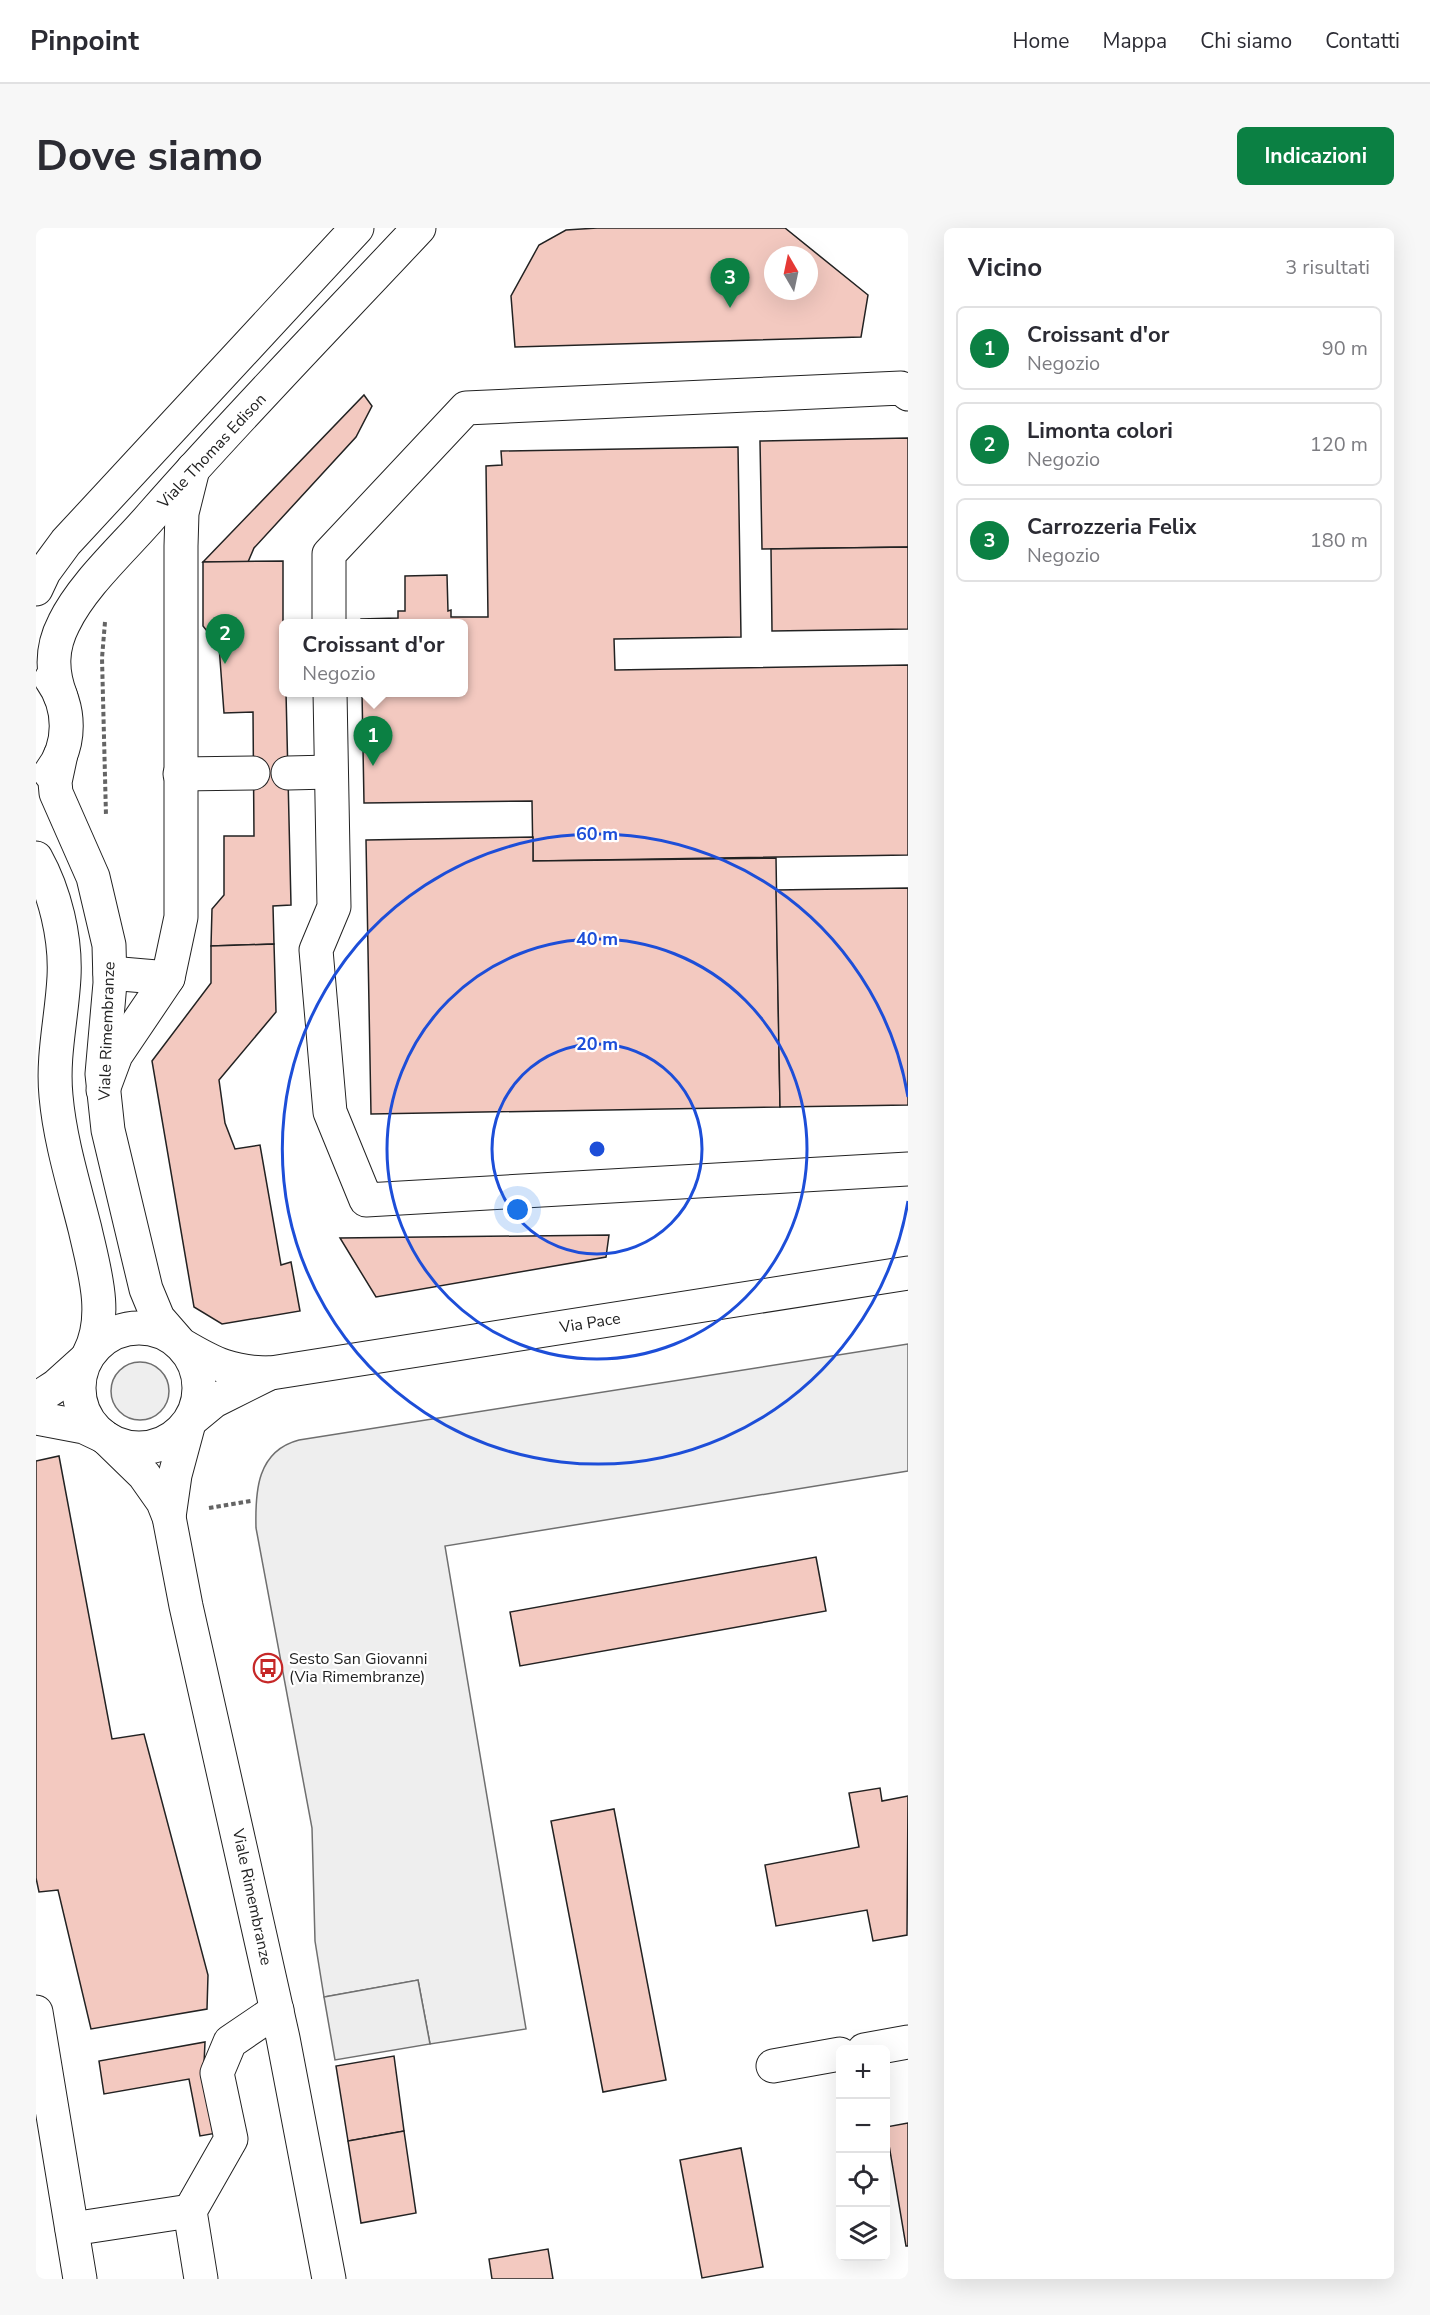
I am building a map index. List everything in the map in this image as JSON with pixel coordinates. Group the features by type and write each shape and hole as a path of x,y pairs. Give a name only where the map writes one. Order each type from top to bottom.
{"street":[{"path":"39,571 357,228"},
{"name":"Viale Thomas Edison","path":"61,754 67,725 61,697 53,676 53,661 64,621 81,597 193,469 419,228"},
{"path":"329,619 329,554 466,408 901,388 908,394"},
{"path":"103,1090 116,1055 168,978 182,916 180,774 182,513 193,469"},
{"path":"36,664 46,672 61,697"},
{"path":"330,697 334,907 316,950 330,1112 366,1200 908,1169"},
{"path":"36,786 54,768 61,754"},
{"name":"Viale Rimembranze","path":"61,754 56,793 99,898 109,945 110,973 103,1090 108,1130 146,1289 158,1318 180,1343"},
{"path":"288,772 330,772"},
{"path":"180,774 254,773"},
{"path":"36,858 51,891 62,948 64,975 56,1052 56,1096 63,1139 97,1290 98,1336 79,1380 80,1402 89,1422 105,1437"},
{"path":"110,973 168,978"},
{"name":"Via Pace","path":"180,1343 219,1367 251,1373 271,1372 908,1273"},
{"path":"36,1399 56,1386 108,1337 131,1329 156,1330 180,1343 194,1362 199,1380 199,1399 190,1421 171,1439 151,1447 129,1448 84,1427 36,1418"},
{"name":"Via Pace","path":"190,1421 214,1401 271,1372"},
{"name":"Viale Rimembranze","path":"169,1517 175,1475 190,1421"},
{"name":"Viale Rimembranze","path":"105,1437 144,1475 163,1502 169,1517 186,1606 277,2010 329,2279"},
{"path":"201,2279 190,2211 231,2139 217,2073 230,2042 277,2010"},
{"path":"36,2012 80,2279"},
{"path":"889,2045 908,2042"},
{"path":"773,2066 836,2055"},
{"path":"72,2229 190,2211"}],"path":[{"path":"106,616 102,658 107,819"},
{"path":"209,1508 251,1501"}],"shaded area":[{"path":"908,1344 908,1471 445,1546 526,2029 430,2044 418,1980 324,1997 315,1941 312,1828 256,1528 256,1500 261,1474 274,1453 285,1445 299,1440"},
{"path":"140,1362 156,1367 164,1375 169,1391 164,1407 156,1415 140,1420 124,1415 116,1407 111,1391 116,1375 124,1367"},
{"path":"418,1980 430,2044 335,2060 324,1997"}],"building":[{"path":"785,228 807,246 764,246 764,300 818,300 818,255 868,295 861,337 515,347 511,296 539,245 566,230"},
{"path":"364,395 372,406 356,437 254,548 248,562 203,562"},
{"path":"908,438 908,547 762,549 760,441"},
{"path":"738,447 741,637 614,639 615,670 908,665 908,855 533,861 532,801 364,803 362,697 468,697 468,619 361,619 398,618 398,611 405,611 405,576 447,575 448,611 451,610 451,617 488,617 486,466 502,465 501,451"},
{"path":"908,547 908,629 772,631 771,549"},
{"path":"283,561 283,619 279,619 279,697 286,697 291,905 273,906 274,944 211,946 212,909 224,895 224,836 254,836 253,712 224,713 219,646 203,626 203,562"},
{"path":"533,837 533,861 776,858 780,1107 371,1114 366,840"},
{"path":"908,888 908,1105 780,1107 776,890"},
{"path":"274,944 276,1012 219,1080 225,1123 235,1149 260,1145 281,1265 291,1262 300,1311 222,1324 194,1307 152,1061 211,983 211,946"},
{"path":"609,1235 606,1257 376,1297 340,1238"},
{"path":"59,1456 112,1739 144,1734 208,1975 207,2009 91,2029 58,1890 39,1892 36,1878 36,1461"},
{"path":"816,1557 826,1611 520,1666 510,1612"},
{"path":"880,1788 882,1801 908,1796 907,1935 873,1941 867,1910 776,1926 765,1865 859,1847 849,1793"},
{"path":"614,1809 666,2080 603,2092 551,1821"},
{"path":"205,2042 204,2064 217,2133 200,2136 189,2079 104,2094 99,2061"},
{"path":"394,2056 404,2131 348,2141 336,2066"},
{"path":"908,2123 908,2246 906,2246 890,2151 890,2126"},
{"path":"404,2131 416,2213 361,2223 348,2141"},
{"path":"741,2148 763,2267 702,2278 680,2160"},
{"path":"548,2249 553,2279 492,2279 489,2259"}],"place":[{"name":"Carrozzeria Felix","path":"730,308"},
{"name":"Limonta colori","path":"225,664"},
{"name":"Croissant d'or","path":"373,766"},
{"name":"Sesto San Giovanni (Via Rimembranze)","path":"268,1668"}]}
